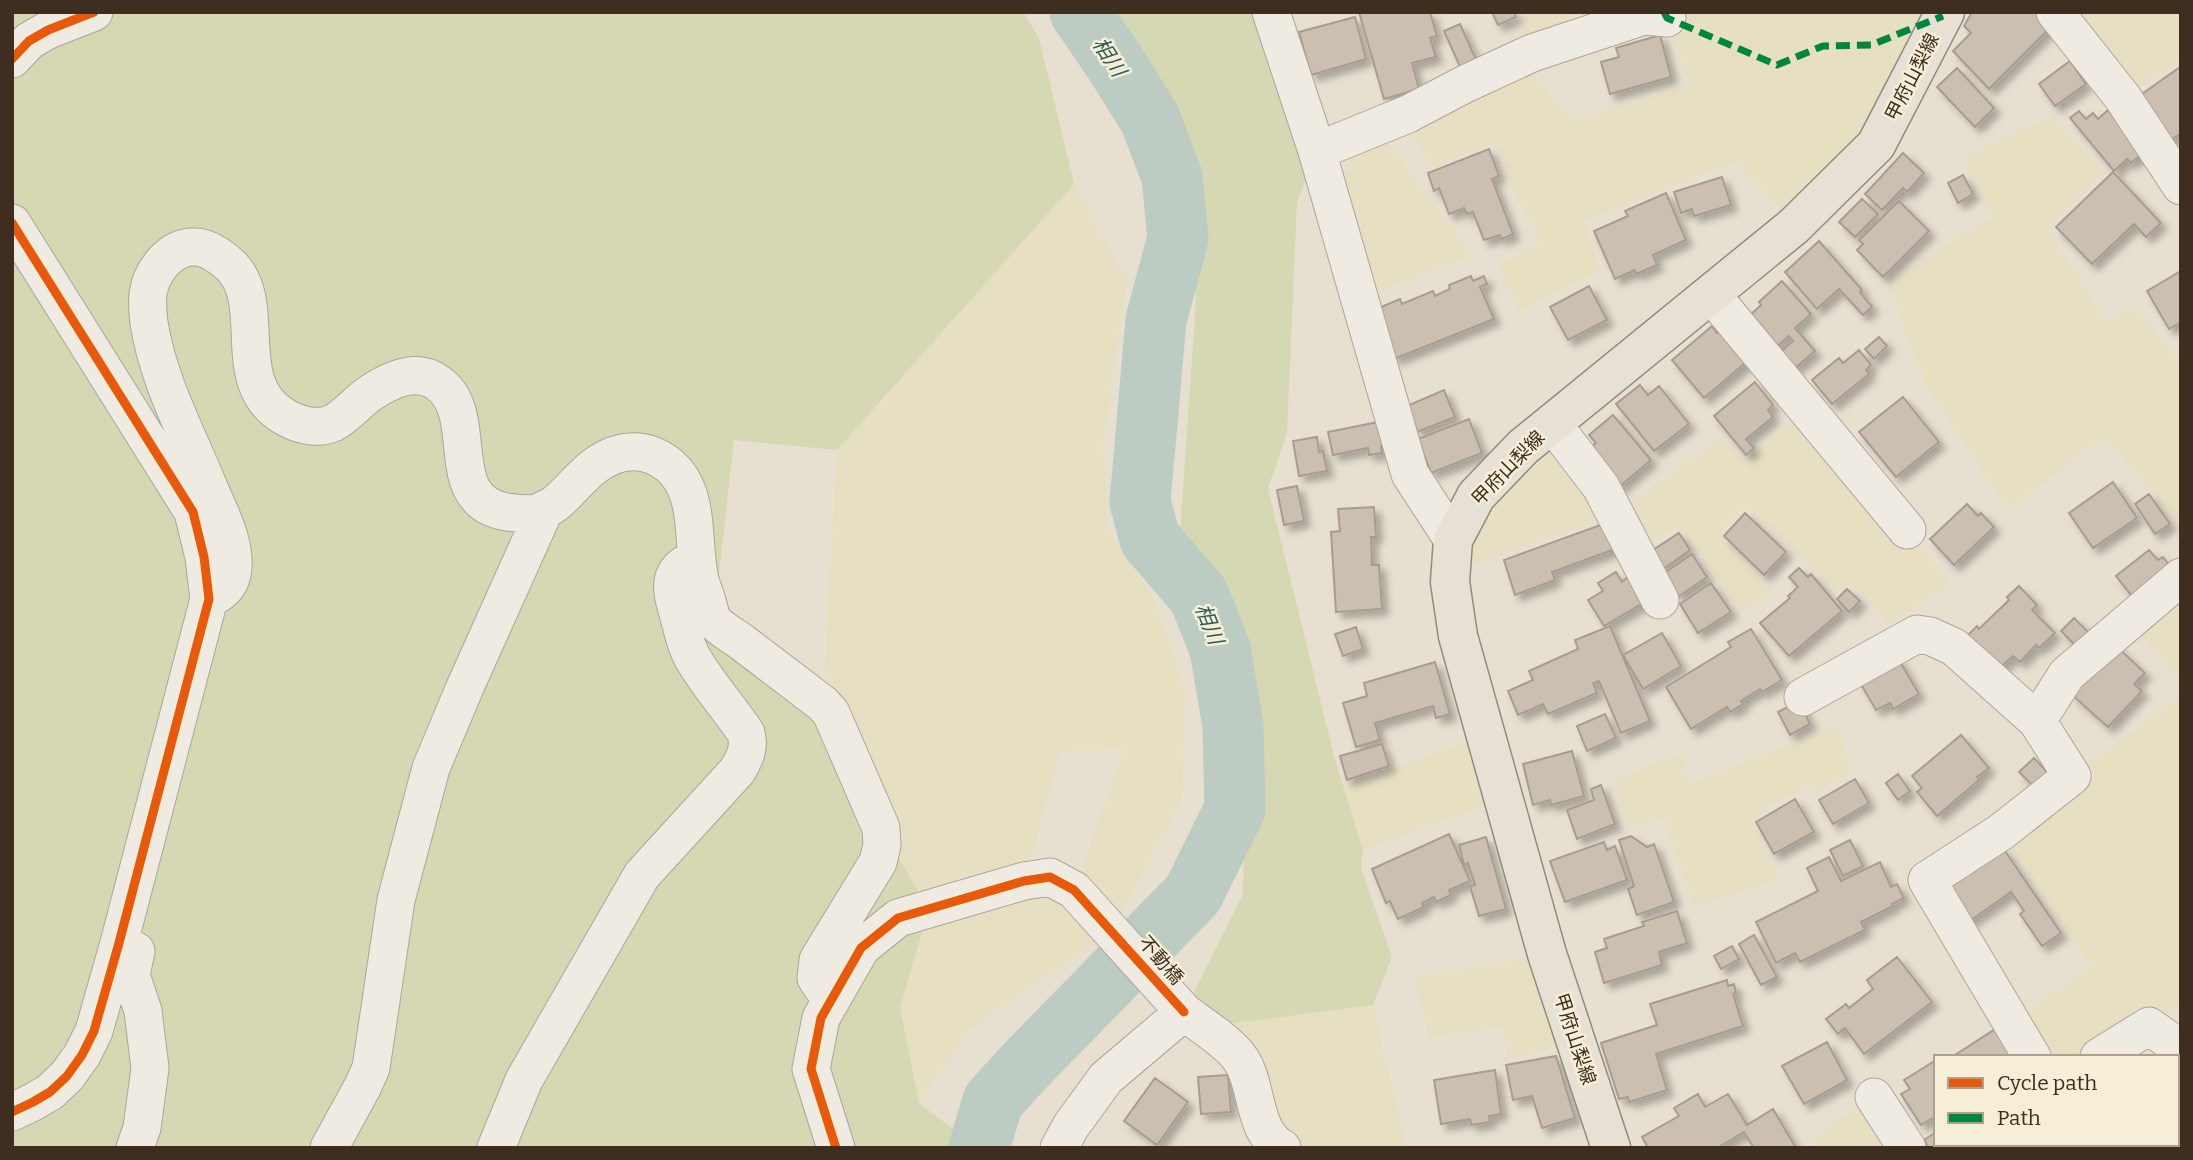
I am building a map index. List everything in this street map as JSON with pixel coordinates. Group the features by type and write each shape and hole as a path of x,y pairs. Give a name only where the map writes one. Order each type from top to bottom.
{"main road":[{"name":"甲府山梨線","path":"1611,1148 1547,954 1458,636 1450,582 1453,540 1476,496 1523,447 1794,226 1876,145 1945,12"}],"street":[{"path":"12,60 29,41 48,30 94,12"},
{"path":"1271,12 1317,151 1410,474 1453,540"},
{"path":"2055,12 2123,98 2181,186"},
{"path":"1317,151 1408,114 1532,53 1644,16 1667,18"},
{"path":"12,223 193,512 204,557 209,599 94,1031 67,1076 50,1092 12,1112"},
{"path":"209,599 229,584 233,565 227,532 159,369 149,321 148,295 155,273 167,259 180,250 196,247 212,252 234,269 246,295 252,364 257,387 266,402 297,423 317,427 334,423 373,391 408,375 423,374 447,390 457,408 466,478 473,492 485,504 501,511 535,513 552,506 598,462 634,450 651,454 669,466 681,479 691,499 700,579 713,621 823,704 831,713 881,828 882,845 878,862 818,960 816,978 831,1000"},
{"path":"1711,294 1908,530"},
{"path":"1552,423 1601,487 1660,600"},
{"path":"329,1148 371,1068 396,900 431,768 545,509"},
{"path":"496,1148 524,1080 642,875 737,771 747,752 747,733 693,657 673,595 672,583 677,571 684,563 697,558"},
{"path":"2037,721 2067,674 2181,577"},
{"path":"1803,697 1917,634 1930,636 1954,647 2037,721 2072,776 2001,832 1927,880 2031,1055"},
{"name":"不動橋","path":"836,1148 811,1069 821,1018 861,948 898,918 1024,881 1050,877 1074,891 1184,1012 1238,1055 1247,1070 1264,1129 1272,1142 1282,1148"},
{"path":"119,943 136,951 131,975 143,1011 150,1068 142,1128 135,1148"},
{"path":"1059,1148 1070,1126 1106,1078 1184,1012"},
{"path":"2102,1055 2149,1026 2181,1049"},
{"path":"1874,1097 1907,1148"}],"shaded area":[{"path":"1516,12 1567,12 1577,38 1532,53"},
{"path":"1664,12 1945,12 1914,75 1794,226 1737,161 1584,221 1600,270 1518,311 1498,264 1542,242 1512,189 1497,141 1435,168 1398,119 1520,58 1573,122 1690,85"},
{"path":"2055,12 2181,12 2181,57 2123,98"},
{"path":"2053,115 2104,173 2048,228 2108,325 2135,306 2181,364 2181,528 2104,437 2009,510 1925,384 1888,282 1994,216 1963,158"},
{"path":"1376,127 1473,256 1359,297 1325,179 1352,170 1344,140"},
{"path":"1074,184 1127,279 1103,445 1108,527 1156,602 1185,691 1182,800 1112,931 971,1029 919,1103 900,1007 929,909 881,828 823,704 837,450","holes":["1124,748 1074,890 1025,881 1060,751"]},
{"path":"1809,410 1950,582 1889,625 1851,581 1838,592 1745,506 1717,535 1772,592 1741,612 1679,526 1634,551 1615,515 1451,573 1453,540 1552,423 1615,514 1722,437 1743,461"},
{"path":"2181,577 2181,679 2127,622"},
{"path":"2181,696 2181,1003 2102,1055 2031,1055 2013,1024 2090,966 2001,832"},
{"path":"1836,726 1852,770 1819,792 1812,782 1750,817 1778,879 1693,907 1664,819 1627,827 1616,779 1682,753 1690,784"},
{"path":"1486,735 1505,799 1363,850 1344,786"},
{"path":"1547,954 1577,1043 1508,1058 1501,1027 1429,1038 1415,976"},
{"path":"1373,1005 1406,1148 1282,1148 1204,1027"},
{"path":"1874,1097 1907,1148 1820,1148 1813,1136"}],"green space":[{"path":"12,12 1023,12 1039,38 1074,184 837,450 734,440 714,620 823,704 881,828 929,909 900,1007 919,1103 967,1140 968,1148 12,1148"},
{"path":"1115,12 1271,12 1317,151 1297,202 1287,434 1268,488 1334,756 1363,850 1361,868 1392,957 1373,1005 1204,1027 1184,1012 1243,894 1247,733 1220,618 1190,572 1180,531 1195,315 1201,172"}],"building":[{"path":"1359,12 1430,12 1437,36 1430,38 1436,57 1412,63 1419,89 1384,99"},
{"path":"1492,12 1514,12 1516,17 1498,25"},
{"path":"1972,12 2035,12 2050,28 1989,89 1953,51 1971,33 1964,26"},
{"path":"1355,17 1366,59 1311,75 1299,32"},
{"path":"1460,24 1477,62 1461,69 1444,31"},
{"path":"1660,35 1671,77 1610,94 1601,62 1619,57 1616,48"},
{"path":"2070,61 2086,84 2055,106 2039,84"},
{"path":"2180,67 2181,133 2167,143 2144,111 2150,106 2142,94"},
{"path":"1957,68 1994,108 1975,127 1937,87"},
{"path":"2108,110 2144,152 2131,163 2127,159 2114,171 2070,118 2079,111 2086,119 2093,113 2098,119"},
{"path":"1489,149 1499,176 1492,179 1513,234 1502,239 1500,235 1484,240 1473,212 1467,214 1464,208 1449,214 1439,188 1434,191 1428,173"},
{"path":"1903,153 1924,173 1907,192 1903,188 1882,210 1865,194"},
{"path":"2113,172 2161,223 2146,237 2134,224 2092,264 2056,227"},
{"path":"1963,175 1973,194 1958,203 1948,183"},
{"path":"1722,177 1731,205 1694,216 1692,209 1681,213 1674,192"},
{"path":"1666,193 1686,240 1653,255 1657,265 1636,274 1635,270 1615,279 1594,231 1628,216 1625,211"},
{"path":"1862,199 1878,214 1855,237 1839,222"},
{"path":"1899,201 1929,231 1883,277 1857,250 1863,244 1859,240"},
{"path":"1819,241 1862,290 1860,292 1872,307 1863,315 1839,289 1817,309 1785,272"},
{"path":"2181,271 2181,322 2169,329 2147,291"},
{"path":"1471,276 1473,281 1484,276 1487,284 1480,287 1494,319 1394,359 1374,310 1400,299 1402,304 1433,291 1435,296 1450,289 1449,285"},
{"path":"1782,281 1811,314 1795,328 1815,351 1794,369 1779,353 1793,341 1789,336 1776,347 1749,316 1761,305 1759,302"},
{"path":"1589,286 1607,320 1568,340 1550,307"},
{"path":"1712,326 1717,333 1724,327 1750,359 1704,398 1672,360"},
{"path":"1879,337 1887,346 1874,359 1865,349"},
{"path":"1859,350 1871,365 1866,370 1869,374 1832,404 1812,380 1839,358 1843,363"},
{"path":"1755,382 1773,405 1768,410 1773,417 1746,439 1754,448 1746,455 1714,416"},
{"path":"1640,385 1648,395 1659,386 1689,424 1654,451 1616,404"},
{"path":"1444,390 1455,417 1417,432 1407,406"},
{"path":"1903,397 1939,442 1896,477 1859,432"},
{"path":"1613,415 1651,460 1618,488 1587,450 1596,443 1589,435"},
{"path":"1469,419 1482,453 1431,473 1418,439"},
{"path":"1383,421 1387,444 1381,446 1382,453 1369,455 1368,448 1333,455 1328,432"},
{"path":"1317,437 1319,452 1323,451 1327,471 1299,476 1293,441"},
{"path":"2113,482 2137,518 2093,548 2069,513"},
{"path":"1297,486 1304,521 1284,525 1277,490"},
{"path":"2149,494 2170,524 2155,534 2135,504"},
{"path":"1967,504 1978,516 1981,513 1994,527 1954,565 1930,539"},
{"path":"1374,507 1376,537 1371,537 1372,565 1379,565 1382,609 1336,612 1331,532 1340,531 1338,509"},
{"path":"1745,513 1786,552 1764,575 1724,536"},
{"path":"1606,523 1615,549 1552,572 1555,580 1515,595 1504,560"},
{"path":"1679,533 1690,550 1662,570 1650,552"},
{"path":"2149,550 2158,560 2163,557 2173,570 2135,600 2116,576"},
{"path":"1692,554 1707,577 1678,597 1663,574"},
{"path":"1799,568 1808,577 1811,574 1842,611 1789,656 1760,623 1790,598 1788,596 1798,587 1789,577"},
{"path":"1616,572 1622,582 1628,577 1643,603 1604,626 1588,600 1603,591 1598,583"},
{"path":"1711,583 1731,612 1698,633 1680,604"},
{"path":"2019,586 2037,605 2032,610 2055,633 2039,648 2036,645 2020,662 2013,656 1997,670 1966,637 1977,626 1979,629 2009,600 2007,597"},
{"path":"1847,589 1860,601 1849,612 1837,599"},
{"path":"2074,618 2092,636 2079,649 2061,631"},
{"path":"1610,626 1650,721 1621,733 1599,681 1593,683 1597,693 1548,714 1543,704 1518,715 1508,691 1533,680 1529,671 1578,649 1575,640"},
{"path":"1356,627 1363,649 1343,656 1335,634"},
{"path":"1751,629 1782,680 1762,692 1760,689 1730,712 1727,707 1691,729 1666,687 1731,647 1728,642"},
{"path":"1662,633 1681,666 1643,689 1623,655"},
{"path":"2113,643 2145,673 2134,684 2142,691 2108,727 2071,694"},
{"path":"1898,658 1919,694 1893,709 1890,703 1876,710 1859,681"},
{"path":"1435,662 1450,714 1436,718 1433,706 1375,723 1380,740 1356,747 1343,703 1367,696 1364,683"},
{"path":"1799,701 1810,724 1790,735 1778,712"},
{"path":"1605,714 1616,738 1587,751 1577,726"},
{"path":"1961,735 1989,768 1937,816 1917,792 1922,788 1912,776"},
{"path":"1382,744 1389,766 1347,780 1340,756"},
{"path":"1572,751 1584,796 1551,805 1550,800 1533,805 1523,764"},
{"path":"2034,758 2050,775 2036,789 2019,772"},
{"path":"1898,774 1910,791 1898,800 1886,783"},
{"path":"1855,779 1869,803 1833,824 1819,800"},
{"path":"1601,785 1615,824 1577,839 1567,810 1594,800 1591,789"},
{"path":"1795,799 1814,832 1774,854 1756,822"},
{"path":"1449,834 1470,881 1449,890 1451,895 1436,902 1434,897 1422,903 1424,907 1398,919 1390,901 1386,903 1372,869"},
{"path":"1631,836 1647,847 1654,844 1674,902 1637,915 1628,889 1634,886 1619,840"},
{"path":"1486,837 1506,909 1479,916 1470,886 1475,885 1468,863 1464,865 1459,845"},
{"path":"1850,840 1863,866 1843,876 1830,850"},
{"path":"1604,842 1607,850 1615,846 1627,880 1565,902 1550,861"},
{"path":"2003,848 2061,933 2042,946 2020,914 2024,911 2011,892 1967,923 1944,889"},
{"path":"1829,857 1841,881 1880,862 1891,887 1897,884 1904,898 1861,922 1865,930 1800,962 1795,953 1776,963 1756,922 1818,891 1807,868"},
{"path":"1677,911 1687,943 1659,952 1662,965 1604,983 1595,952 1607,948 1604,939 1644,926 1642,922"},
{"path":"1754,935 1777,977 1761,985 1739,944"},
{"path":"1732,946 1739,959 1721,969 1714,956"},
{"path":"1897,957 1932,1002 1864,1054 1845,1028 1838,1034 1826,1019 1846,1004 1849,1008 1873,989 1867,980"},
{"path":"1727,980 1728,986 1734,984 1736,993 1733,994 1743,1026 1656,1054 1667,1090 1629,1102 1628,1097 1619,1099 1601,1043 1657,1025 1650,1004"},
{"path":"2000,1026 2019,1055 1955,1055"},
{"path":"1827,1042 1847,1080 1804,1104 1782,1066"},
{"path":"1556,1056 1575,1118 1542,1128 1532,1096 1513,1100 1506,1065"},
{"path":"1934,1061 1934,1117 1921,1125 1901,1094 1910,1089 1904,1080"},
{"path":"1495,1070 1501,1114 1489,1116 1490,1122 1471,1125 1470,1119 1441,1124 1434,1080"},
{"path":"1228,1075 1231,1112 1201,1114 1198,1077"},
{"path":"1155,1078 1188,1102 1157,1145 1124,1121"},
{"path":"1698,1094 1705,1107 1728,1094 1747,1125 1773,1109 1796,1148 1754,1148 1744,1132 1717,1148 1648,1148 1642,1137 1679,1116 1674,1108"},
{"path":"1934,1133 1934,1146 1961,1148 1929,1148 1924,1140"},
{"path":"2032,1146 2084,1146 2081,1148"}],"waterway":[{"name":"相川","path":"979,1148 993,1101 1193,894 1235,809 1233,726 1220,649 1199,596 1150,539 1140,502 1156,320 1178,238 1172,177 1150,119 1080,12"}],"marked path":[{"path":"1664,12 1667,18 1777,65 1823,46 1871,45 1943,16"}],"cycle path":[{"path":"12,59 29,41 48,30 94,12"},
{"path":"12,223 193,512 204,557 209,599 94,1031 67,1076 50,1092 12,1112"},
{"path":"836,1148 811,1069 821,1018 861,948 898,918 1024,881 1050,877 1074,890 1184,1012"}]}
